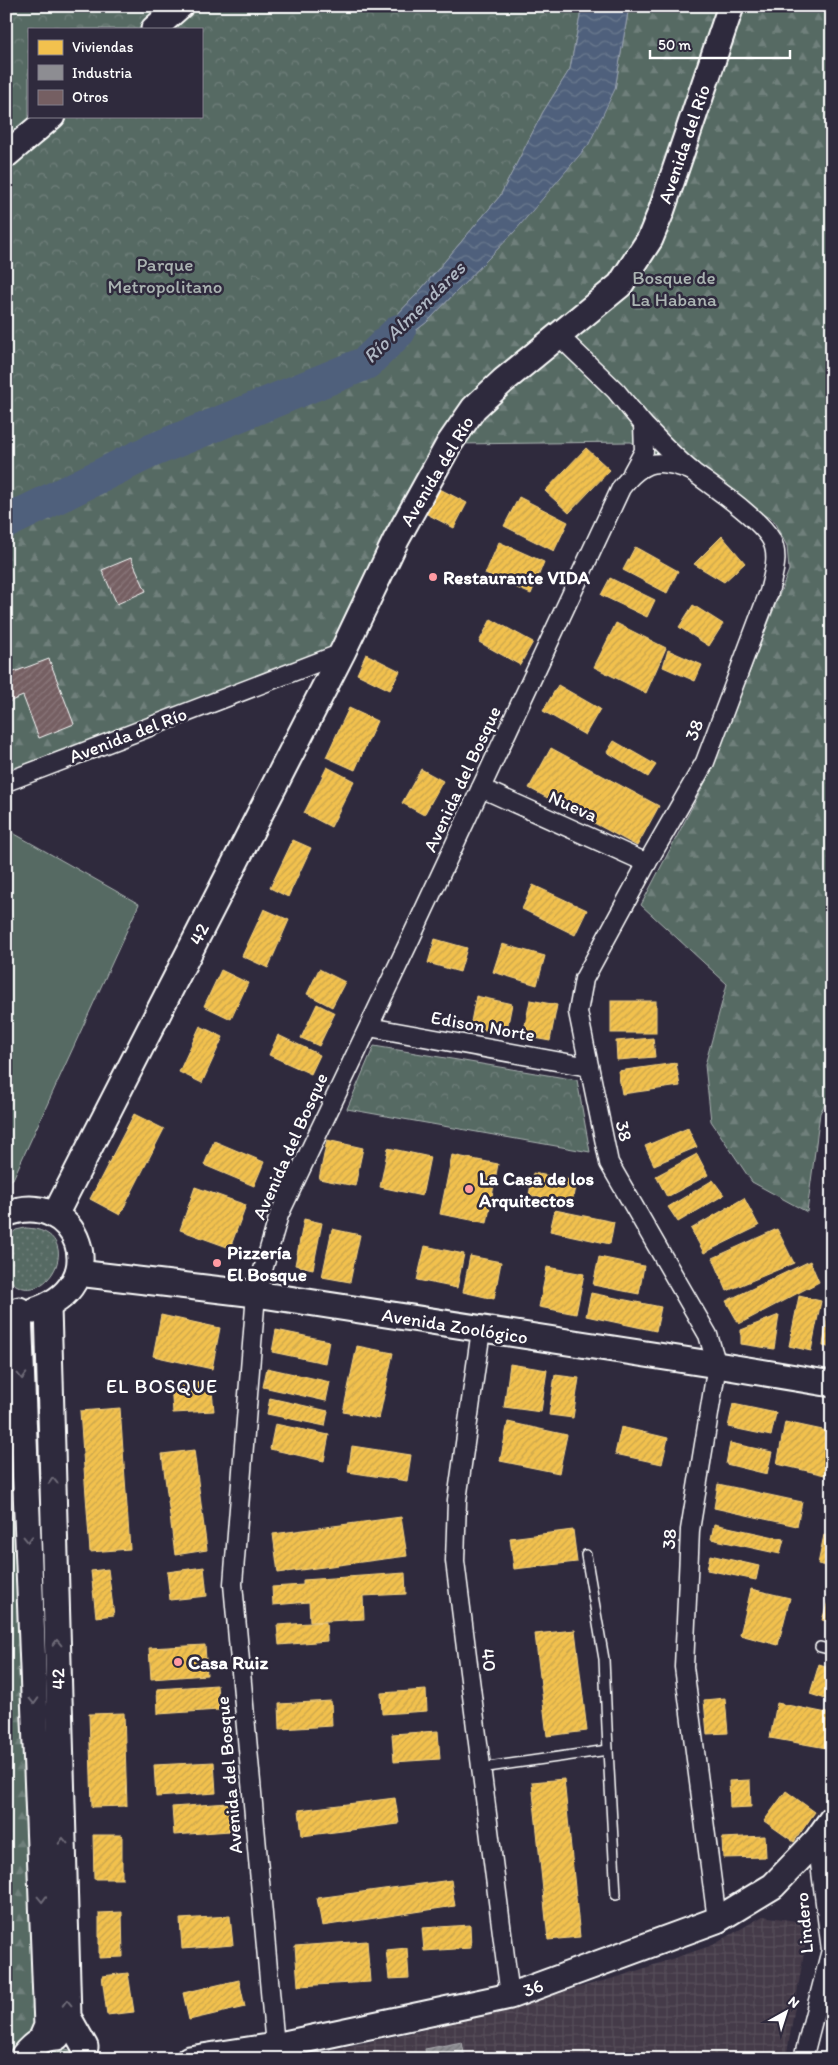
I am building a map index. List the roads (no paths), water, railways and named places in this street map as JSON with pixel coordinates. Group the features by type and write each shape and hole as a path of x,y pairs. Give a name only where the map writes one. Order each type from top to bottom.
{"street":[{"path":"155,28 180,6"},
{"name":"Avenida del Río","path":"6,782 342,653 396,540 449,444 474,408 558,335 620,285 650,239 661,212 731,6"},
{"path":"6,155 50,118"},
{"path":"558,335 616,391 643,424"},
{"name":"38","path":"643,424 692,471 760,525 771,540 776,555 775,571 769,592 705,762 584,979 578,1012 609,1163 708,1335 717,1365 690,1530 684,1666 717,1920"},
{"name":"Avenida del Bosque","path":"275,2050 234,1584 256,1294 279,1215 621,488 632,473 644,450 643,424"},
{"path":"632,473 645,465 656,463 674,464 692,471"},
{"name":"42","path":"55,1215 342,653"},
{"name":"Nueva","path":"481,788 647,863"},
{"name":"Edison Norte","path":"368,1027 589,1067"},
{"path":"6,1214 23,1208 40,1209 55,1215 68,1226 81,1252 78,1273 73,1286 63,1297 48,1307 33,1311 13,1307"},
{"name":"Avenida Zoológico","path":"78,1273 256,1294 832,1384"},
{"name":"42","path":"13,1307 47,2026 41,2040"},
{"name":"42","path":"48,1307 68,2017 89,2053"},
{"name":"40","path":"481,1330 457,1500 456,1561 510,1996"},
{"name":"36","path":"189,2059 275,2050 510,1996 717,1920 773,1886 817,1840 832,1819"},
{"name":"Lindero","path":"803,2059 831,1950 817,1840"},
{"name":"42","path":"41,2040 52,2037 64,2037 75,2041 89,2053"},
{"path":"21,2059 28,2049 41,2040"}],"lane":[{"path":"586,1555 604,1659 616,1895"},
{"path":"820,1647 832,1650"},
{"path":"481,1768 608,1750"}],"water":[{"path":"582,6 629,6 615,89 589,144 515,231 427,322 366,363 392,320 417,294 500,196 543,112 570,69"}],"waterway":[{"name":"Río Almendares","path":"6,522 151,451 366,363 399,331"}],"place":[{"name":"Restaurante VIDA","path":"433,577"},
{"name":"La Casa de los Arquitectos","path":"469,1189"},
{"name":"Pizzería El Bosque","path":"217,1263"},
{"name":"Casa Ruiz","path":"178,1662"}],"district":[{"name":"EL BOSQUE","path":"162,1386"}],"park label":[{"name":"Parque Metropolitano","path":"165,275"},
{"name":"Bosque de La Habana","path":"674,288"}]}
